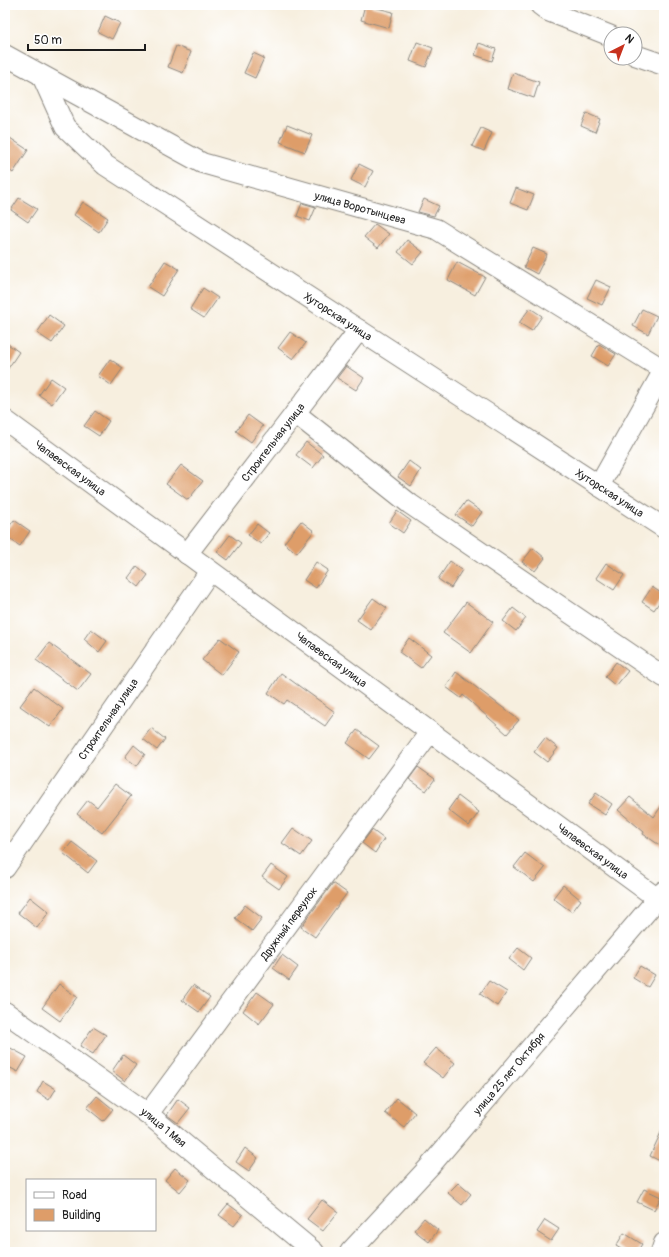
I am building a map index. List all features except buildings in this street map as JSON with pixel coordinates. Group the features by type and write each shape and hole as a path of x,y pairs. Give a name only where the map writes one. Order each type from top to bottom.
{"street":[{"path":"540,5 548,11 603,33"},
{"name":"улица Воротынцева","path":"5,55 202,163 436,229 664,370"},
{"path":"643,58 664,65"},
{"name":"Хуторская улица","path":"42,76 65,127 105,165 664,528"},
{"name":"Строительная улица","path":"188,554 359,330"},
{"path":"599,486 664,370"},
{"path":"295,413 410,504 664,677"},
{"name":"Чапаевская улица","path":"5,420 430,732 661,895"},
{"name":"Строительная улица","path":"5,868 210,571"},
{"name":"Дружный переулок","path":"148,1114 430,732"},
{"name":"улица 25 лет Октября","path":"350,1252 430,1166 661,895"},
{"name":"улица 1 Мая","path":"5,1012 148,1114 314,1252"},
{"path":"661,1252 664,1243"}]}
